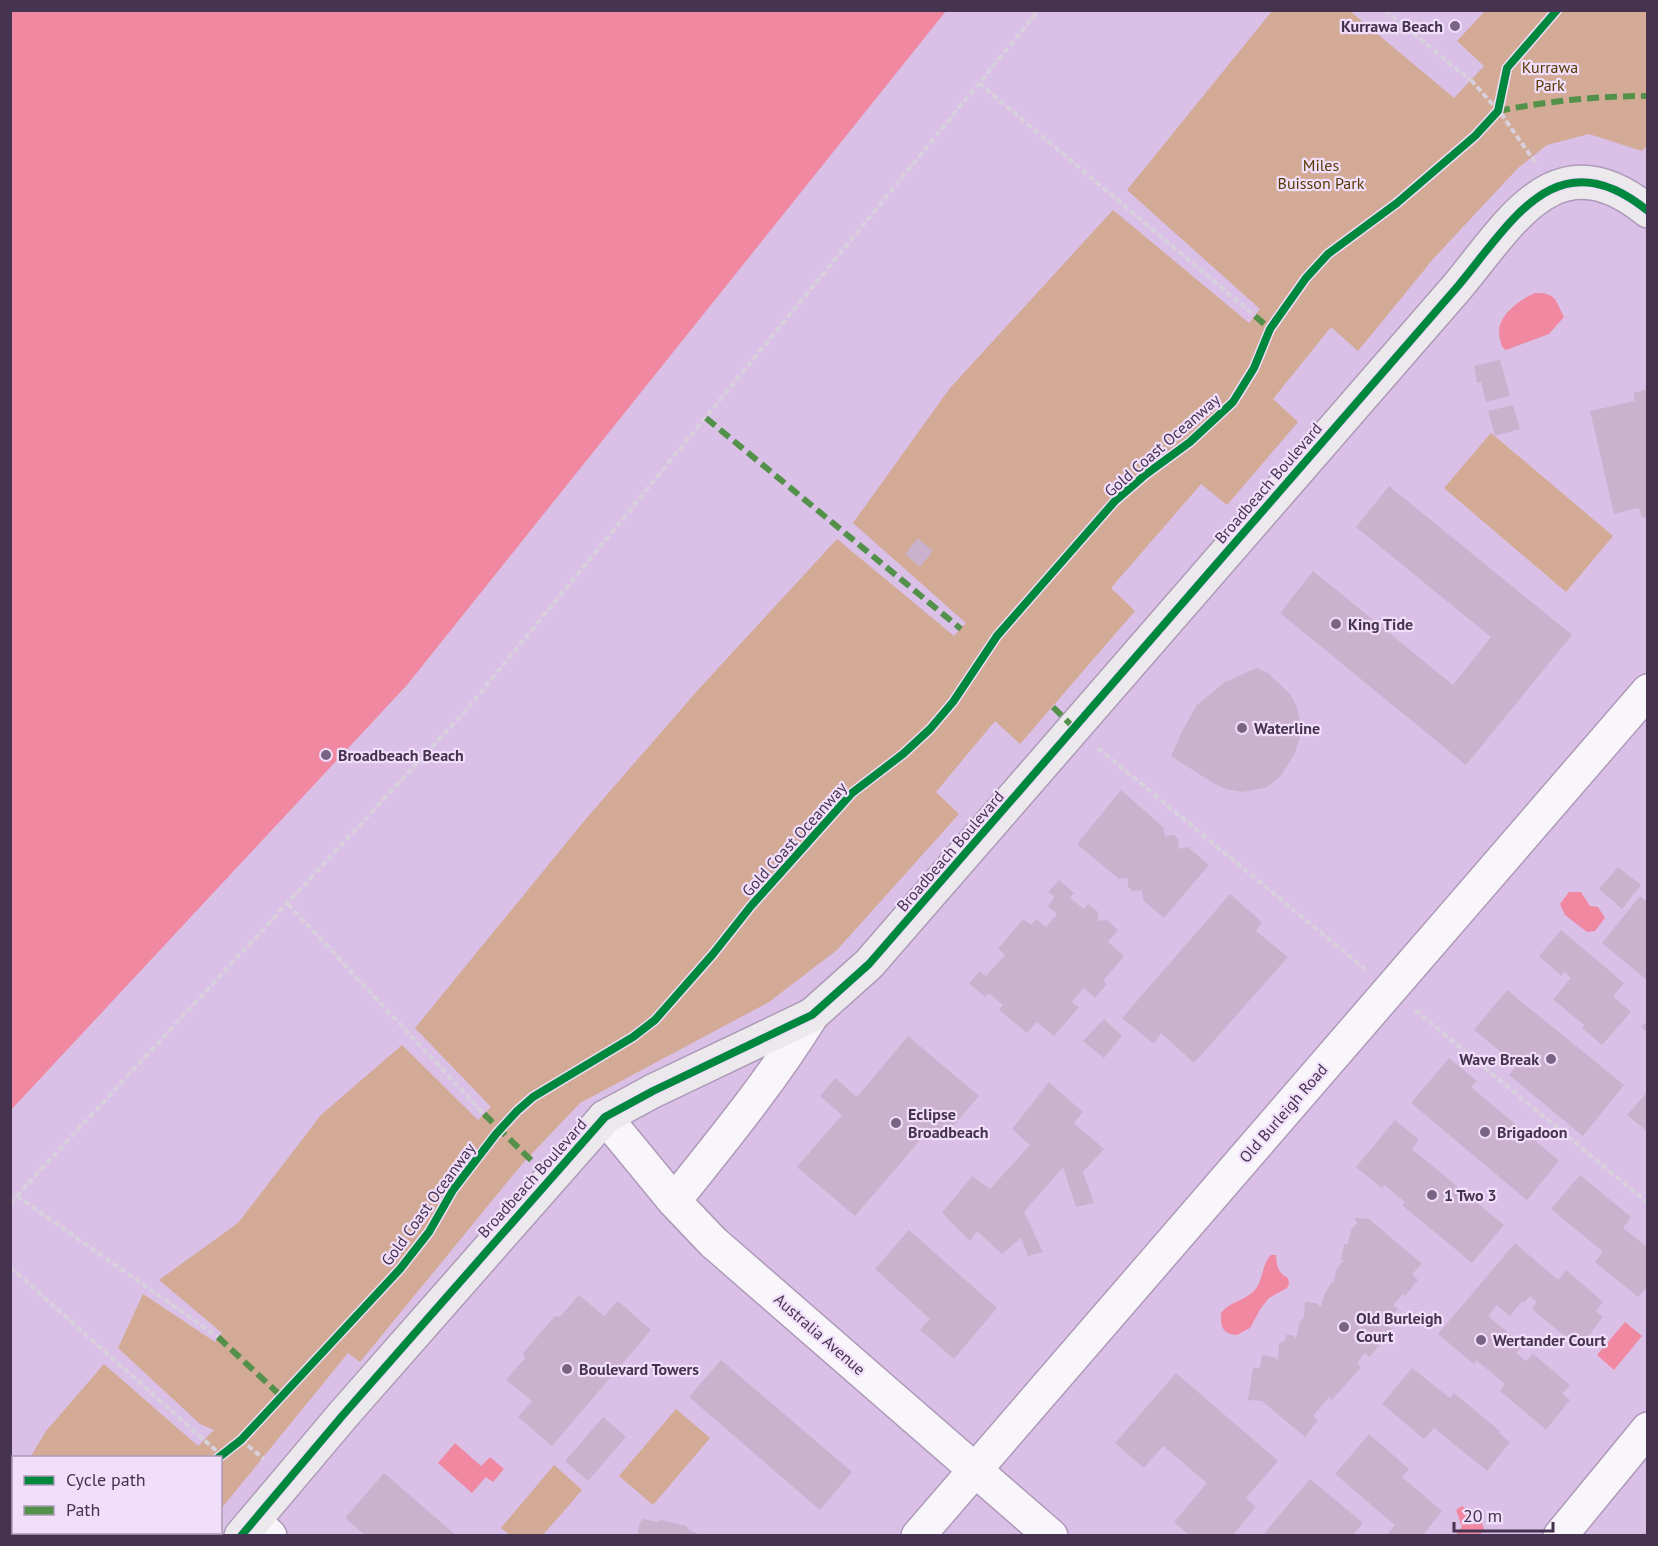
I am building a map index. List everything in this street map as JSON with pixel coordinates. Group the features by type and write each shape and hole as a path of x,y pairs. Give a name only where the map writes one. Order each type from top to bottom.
{"street":[{"name":"Broadbeach Boulevard","path":"255,1531 343,1415 605,1117 652,1091 812,1015 869,964 1524,207 1539,195 1553,188 1572,183 1591,183 1616,189 1647,211"},
{"name":"Old Burleigh Road","path":"918,1536 1647,691"},
{"path":"674,1201 776,1068 812,1015"},
{"name":"Australia Avenue","path":"605,1117 674,1201 713,1242 1051,1536"},
{"path":"1560,1536 1647,1429"}],"path":[{"path":"10,1203 468,708 1039,10"},
{"path":"1385,10 1471,80 1498,111 1553,188"},
{"path":"979,83 1255,316"},
{"path":"1491,119 1498,111 1500,100"},
{"path":"1074,728 1647,1203"},
{"path":"288,904 484,1114"},
{"path":"17,1196 218,1338"},
{"path":"10,1267 228,1450 265,1460"},
{"path":"228,1450 249,1432"}],"green space":[{"name":"Miles Buisson Park","path":"1272,11 1350,11 1454,98 1484,66 1457,41 1485,11 1647,11 1648,144 1642,151 1589,134 1547,145 1518,168 1434,258 1358,351 1331,327 1273,399 1298,422 1227,505 1201,484 1111,588 1135,611 1020,744 995,721 936,792 959,814 837,950 769,1002 580,1103 523,1163 360,1362 348,1353 222,1508 222,1456 31,1456 46,1431 104,1364 198,1446 214,1430 200,1424 118,1348 143,1294 215,1342 222,1333 159,1280 238,1223 321,1115 402,1045 478,1120 491,1107 415,1028 585,820 697,691 837,539 954,636 966,623 853,523 950,388 1113,210 1249,323 1260,309 1127,190"},
{"path":"1491,433 1613,536 1566,592 1444,488"},
{"path":"676,1409 710,1438 653,1505 619,1476"},
{"path":"554,1465 582,1490 543,1535 510,1535 501,1528"},
{"path":"12,1490 12,1534 200,1534 199,1536 11,1535"}],"shaded area":[{"path":"11,10 946,11 407,685 11,1110"},
{"path":"1535,293 1551,296 1557,302 1564,317 1549,334 1506,350 1502,347 1499,334 1503,319 1517,303"},
{"path":"1569,892 1581,892 1590,906 1598,907 1605,918 1595,931 1587,932 1565,915 1560,904"},
{"path":"1271,1255 1276,1255 1278,1268 1288,1278 1287,1288 1269,1298 1250,1328 1237,1335 1228,1333 1223,1329 1221,1313 1228,1306 1254,1291"},
{"path":"1625,1322 1642,1336 1614,1370 1597,1355"},
{"path":"455,1443 481,1466 490,1457 504,1469 493,1482 486,1477 472,1493 438,1463"},
{"path":"1462,1506 1479,1518 1484,1528 1480,1535 1456,1535 1462,1527 1456,1510"}],"building":[{"path":"1500,360 1510,396 1486,402 1481,382 1477,383 1474,366"},
{"path":"1648,389 1648,517 1642,518 1639,508 1614,514 1590,411 1635,401 1633,393"},
{"path":"1513,405 1520,429 1495,436 1488,411"},
{"name":"King Tide","path":"1389,486 1572,635 1466,765 1280,613 1313,571 1453,685 1491,637 1356,527"},
{"path":"918,538 933,551 920,567 905,554"},
{"name":"Waterline","path":"1257,668 1268,673 1290,694 1297,707 1300,737 1295,753 1281,776 1265,788 1242,792 1226,789 1171,756 1197,705 1225,682"},
{"path":"1121,790 1163,827 1165,836 1174,835 1178,839 1179,849 1188,847 1209,865 1164,918 1143,900 1142,890 1133,891 1128,887 1128,878 1119,879 1077,844"},
{"path":"1618,867 1641,885 1622,909 1599,889"},
{"path":"1059,880 1074,893 1070,898 1084,909 1088,904 1098,912 1098,921 1107,920 1118,930 1108,942 1124,956 1103,981 1107,984 1095,998 1084,988 1072,1002 1079,1007 1054,1036 1037,1022 1027,1033 999,1010 1003,1005 989,993 985,997 969,983 980,971 986,976 1005,955 998,949 1023,919 1031,925 1036,919 1046,927 1057,914 1048,906 1055,897 1048,892"},
{"path":"1230,894 1262,922 1256,931 1288,957 1194,1063 1161,1033 1154,1044 1122,1018"},
{"path":"1640,896 1648,902 1648,981 1602,943"},
{"path":"1561,930 1624,983 1613,996 1631,1012 1602,1045 1582,1028 1584,1025 1553,999 1571,978 1564,972 1561,976 1539,956"},
{"name":"Wave Break","path":"1507,990 1624,1085 1583,1136 1509,1075 1517,1065 1474,1030"},
{"path":"1104,1019 1122,1036 1104,1058 1083,1041"},
{"path":"1648,1020 1648,1033 1641,1027"},
{"name":"Eclipse Broadbeach","path":"908,1036 979,1096 940,1141 928,1131 855,1216 797,1167 842,1115 820,1096 835,1078 857,1097"},
{"name":"Brigadoon","path":"1449,1058 1477,1081 1471,1087 1559,1161 1527,1200 1411,1103"},
{"path":"1049,1082 1083,1112 1074,1123 1104,1149 1083,1172 1094,1203 1076,1207 1063,1167 1024,1212 1043,1252 1028,1256 1021,1238 1002,1254 977,1231 970,1241 942,1213 972,1176 990,1189 1030,1145 1012,1129"},
{"path":"1648,1091 1648,1132 1627,1115"},
{"name":"1 Two 3","path":"1395,1120 1419,1140 1412,1149 1504,1225 1472,1263 1402,1205 1405,1202 1384,1185 1382,1188 1356,1167"},
{"path":"1580,1175 1631,1217 1623,1228 1648,1248 1648,1286 1638,1297 1595,1262 1603,1252 1551,1209"},
{"name":"Old Burleigh Court","path":"1356,1218 1369,1219 1422,1264 1412,1274 1418,1280 1405,1296 1403,1294 1393,1305 1398,1309 1386,1324 1392,1329 1370,1357 1365,1353 1357,1363 1361,1367 1332,1400 1329,1397 1313,1416 1318,1420 1305,1437 1262,1401 1248,1400 1253,1368 1260,1368 1262,1355 1278,1360 1279,1344 1286,1339 1286,1335 1293,1335 1296,1339 1299,1324 1304,1316 1305,1302 1316,1303 1321,1307 1324,1295 1334,1282 1336,1270 1344,1260 1341,1260 1344,1244 1348,1244 1351,1230 1358,1222 1355,1221"},
{"path":"909,1230 997,1308 954,1359 920,1330 930,1319 875,1269"},
{"name":"Wertander Court","path":"1515,1243 1558,1280 1566,1270 1603,1302 1596,1311 1603,1317 1579,1348 1532,1309 1537,1302 1530,1296 1524,1303 1522,1301 1510,1316 1497,1305 1488,1316 1523,1345 1516,1353 1526,1361 1533,1354 1570,1385 1562,1394 1570,1400 1546,1430 1500,1391 1505,1384 1476,1360 1474,1364 1438,1334"},
{"name":"Boulevard Towers","path":"579,1295 604,1316 618,1301 651,1330 552,1446 518,1417 532,1401 506,1380 525,1358 523,1353 555,1316 560,1317"},
{"path":"721,1360 852,1472 820,1510 689,1397"},
{"path":"1412,1368 1450,1398 1454,1393 1510,1442 1487,1471 1434,1428 1424,1439 1382,1404"},
{"path":"1176,1373 1278,1461 1246,1498 1256,1507 1232,1536 1190,1536 1174,1522 1207,1483 1163,1446 1144,1468 1115,1443"},
{"path":"603,1417 626,1437 588,1481 565,1461"},
{"path":"1369,1434 1409,1469 1402,1477 1442,1511 1422,1536 1386,1536 1395,1525 1335,1474"},
{"path":"384,1473 457,1536 366,1536 345,1518"},
{"path":"1310,1479 1363,1523 1352,1536 1262,1536"},
{"path":"643,1519 657,1522 661,1520 686,1526 689,1530 704,1536 637,1536 640,1522"}],"marked path":[{"path":"1498,111 1573,100 1648,96"},
{"path":"1255,316 1270,329"},
{"path":"706,418 961,629"},
{"path":"1053,707 1074,728"},
{"path":"484,1114 535,1164"},
{"path":"218,1337 282,1397"}],"cycle path":[{"name":"Gold Coast Oceanway","path":"221,1456 241,1440 400,1269 429,1232 453,1190 496,1134 517,1111 533,1097 633,1037 655,1020 713,954 751,906 852,793 903,754 930,729 953,702 997,636 1115,501 1145,475 1190,442 1233,402 1254,368 1270,329 1306,278 1328,254 1397,203 1475,136 1498,111 1507,68 1557,10"},
{"path":"241,1536 343,1415 605,1117 653,1091 812,1015 869,964 1518,214 1539,196 1562,185 1588,182 1616,190 1648,211"}],"place":[{"name":"Kurrawa Beach","path":"1455,26"},
{"name":"King Tide","path":"1336,624"},
{"name":"Waterline","path":"1242,728"},
{"name":"Broadbeach Beach","path":"326,755"},
{"name":"Wave Break","path":"1551,1059"},
{"name":"Eclipse Broadbeach","path":"896,1123"},
{"name":"Brigadoon","path":"1485,1132"},
{"name":"1 Two 3","path":"1432,1195"},
{"name":"Old Burleigh Court","path":"1344,1327"},
{"name":"Wertander Court","path":"1481,1340"},
{"name":"Boulevard Towers","path":"567,1369"}],"park label":[{"name":"Kurrawa Park","path":"1550,76"}]}
